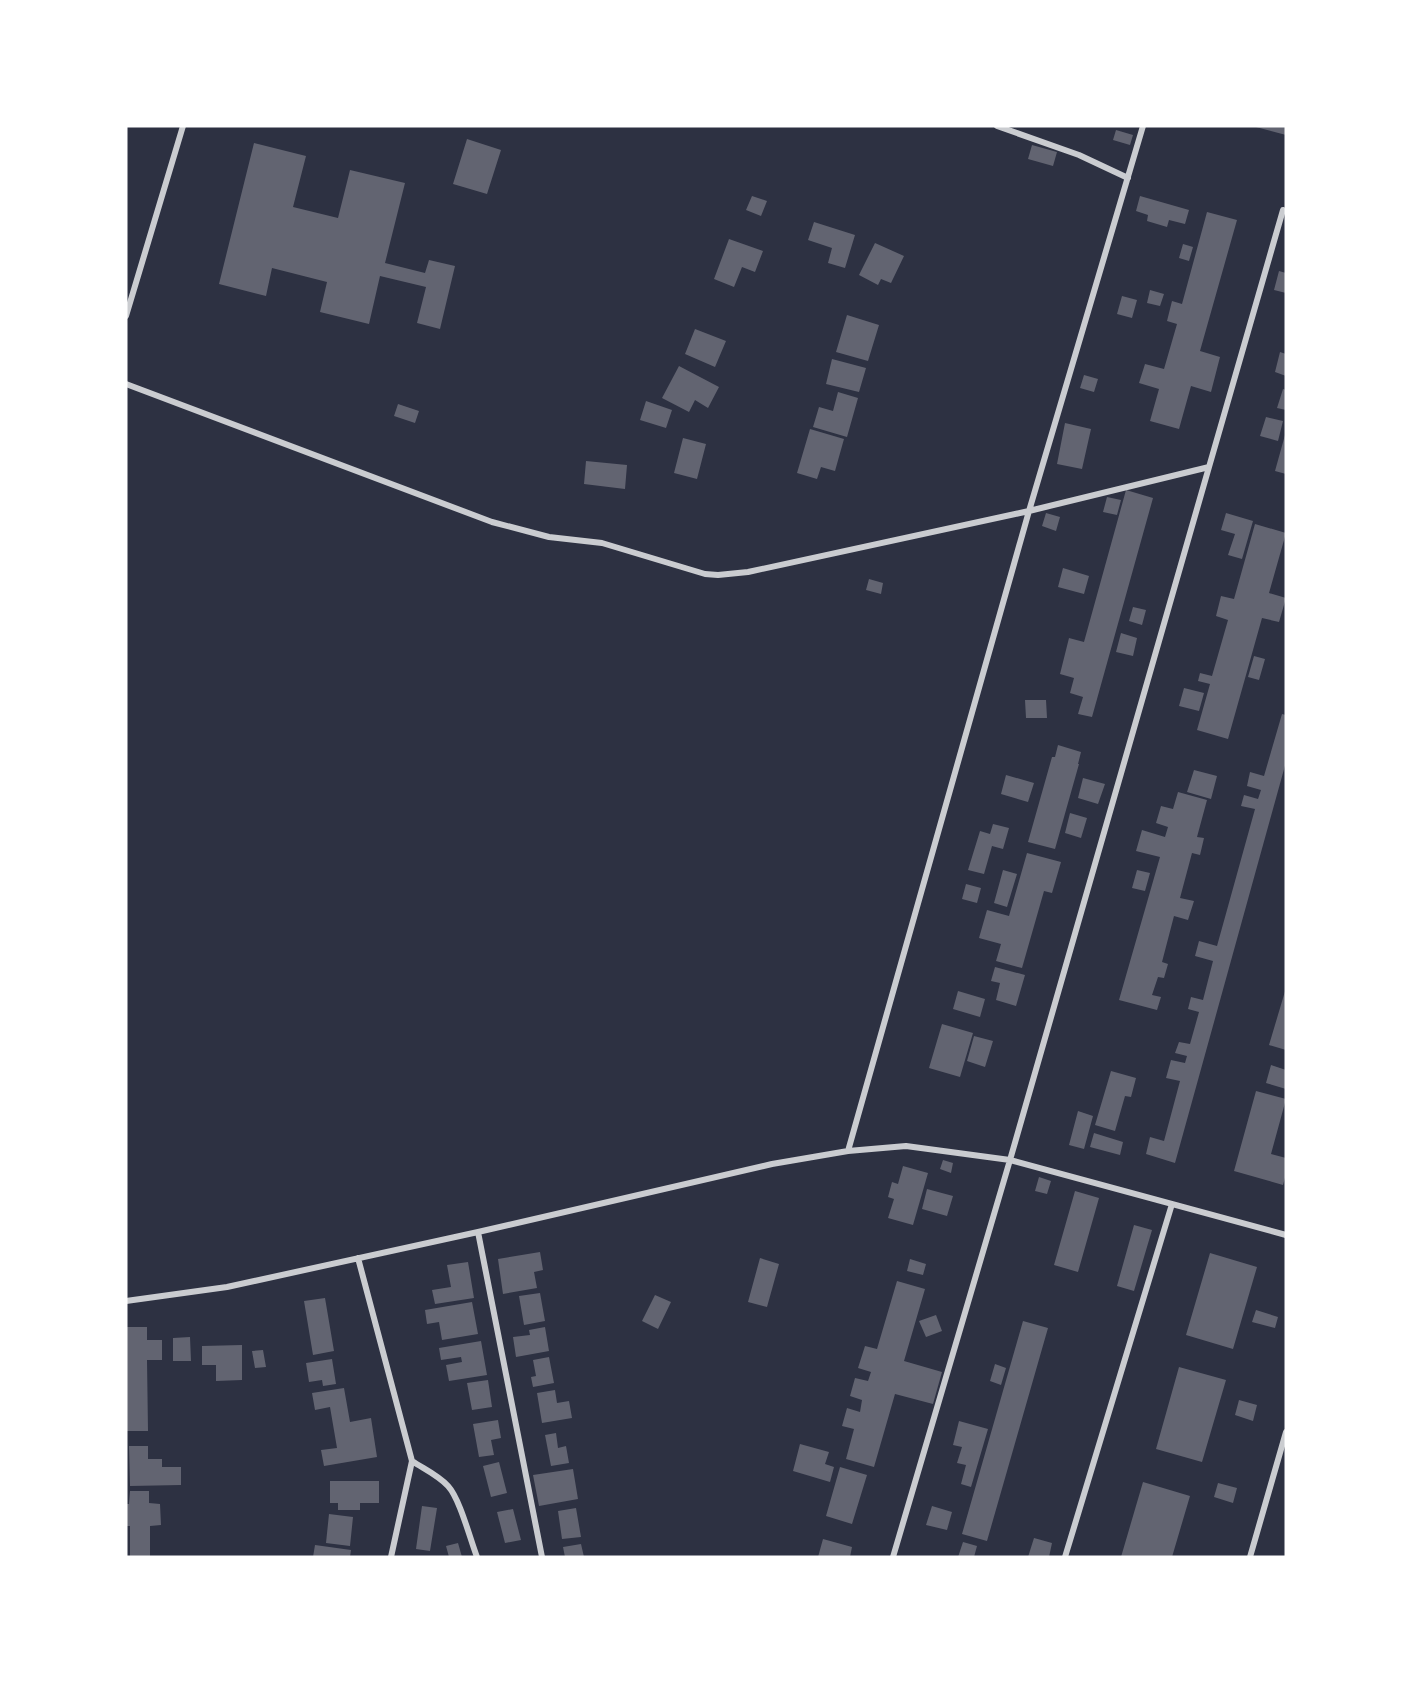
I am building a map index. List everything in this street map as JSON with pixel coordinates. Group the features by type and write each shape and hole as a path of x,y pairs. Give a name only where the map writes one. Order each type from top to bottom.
{"street":[{"path":"126,316 183,126"},
{"path":"997,126 1078,155 1128,178"},
{"path":"848,1151 1029,511 1143,126"},
{"path":"893,1557 1010,1160 1283,210"},
{"path":"126,384 492,522 549,537 602,543 705,574 718,575 748,572 1029,511 1209,467"},
{"path":"126,1301 227,1287 771,1164 848,1151 906,1146 1010,1160 1286,1235"},
{"path":"1065,1557 1172,1204"},
{"path":"478,1232 542,1557"},
{"path":"358,1258 412,1461 391,1557"},
{"path":"1250,1557 1286,1432"},
{"path":"412,1461 434,1474 449,1487 456,1499 477,1557"}],"building":[{"path":"1286,126 1286,135 1256,127"},
{"path":"1116,130 1133,135 1130,145 1113,140"},
{"path":"467,139 501,150 487,194 453,184"},
{"path":"254,143 306,156 293,207 338,218 350,170 405,183 385,263 425,273 429,260 455,266 440,329 417,323 426,287 380,276 369,324 320,312 327,282 272,268 266,296 219,284"},
{"path":"1032,145 1057,152 1053,166 1028,159"},
{"path":"752,196 767,201 761,216 746,210"},
{"path":"1140,196 1189,210 1185,224 1169,220 1167,227 1147,221 1148,215 1136,211"},
{"path":"1207,212 1237,220 1200,351 1220,357 1211,392 1191,386 1179,429 1150,421 1159,389 1139,383 1145,364 1164,369 1177,324 1167,321 1172,301 1182,304"},
{"path":"814,222 855,235 845,268 828,263 832,248 808,240"},
{"path":"729,239 763,251 755,272 742,267 734,287 714,279"},
{"path":"875,243 904,256 891,283 881,279 878,285 859,275"},
{"path":"1183,244 1193,247 1189,261 1179,258"},
{"path":"1279,271 1286,273 1286,293 1274,290"},
{"path":"1150,290 1164,294 1160,306 1147,303"},
{"path":"1122,296 1137,300 1132,318 1117,314"},
{"path":"847,315 879,325 868,361 836,352"},
{"path":"695,329 726,341 715,367 685,354"},
{"path":"1280,352 1286,354 1286,376 1275,372"},
{"path":"832,359 866,368 859,392 826,384"},
{"path":"679,366 719,387 708,408 695,400 689,412 662,398"},
{"path":"1084,375 1098,379 1094,392 1080,388"},
{"path":"1283,389 1286,390 1286,410 1277,408"},
{"path":"838,392 858,398 847,437 813,427 819,407 833,411"},
{"path":"646,401 672,410 666,428 640,420"},
{"path":"398,404 419,411 415,423 394,416"},
{"path":"1266,417 1283,421 1278,441 1260,436"},
{"path":"1065,423 1091,429 1082,469 1057,464"},
{"path":"810,429 844,439 835,471 821,467 817,479 797,473"},
{"path":"1286,435 1286,474 1275,471"},
{"path":"683,438 706,444 697,479 674,473"},
{"path":"586,461 627,465 625,489 584,484"},
{"path":"1126,490 1153,498 1092,717 1078,714 1083,697 1070,693 1074,678 1060,674 1069,638 1084,642"},
{"path":"1107,497 1121,500 1117,515 1103,512"},
{"path":"1046,513 1060,517 1056,531 1042,526"},
{"path":"1226,513 1253,521 1242,559 1228,555 1235,534 1221,530"},
{"path":"1255,524 1286,533 1269,593 1286,598 1279,622 1262,618 1228,739 1197,730 1210,684 1198,681 1200,673 1212,676 1228,620 1216,616 1221,596 1234,599"},
{"path":"1063,568 1089,576 1084,594 1058,587"},
{"path":"869,579 883,583 881,594 866,590"},
{"path":"1133,607 1146,610 1142,625 1129,621"},
{"path":"1121,633 1137,638 1133,656 1116,652"},
{"path":"1254,656 1265,659 1259,680 1248,677"},
{"path":"1184,688 1204,693 1199,711 1179,706"},
{"path":"1025,700 1046,700 1047,718 1026,718"},
{"path":"1282,714 1286,715 1286,762 1175,1163 1146,1154 1150,1137 1164,1141 1180,1081 1166,1078 1171,1060 1185,1063 1187,1056 1175,1053 1179,1042 1190,1044 1199,1012 1188,1009 1191,997 1203,1000 1213,961 1195,956 1199,941 1217,946 1255,809 1241,806 1244,795 1258,799 1261,790 1247,786 1250,772 1264,776"},
{"path":"1058,745 1081,752 1055,849 1028,842 1052,757 1055,757"},
{"path":"1194,770 1217,776 1211,799 1187,792"},
{"path":"1006,775 1034,783 1028,802 1001,794"},
{"path":"1083,778 1105,784 1098,804 1078,798"},
{"path":"1178,792 1207,800 1197,837 1204,838 1200,855 1192,853 1180,898 1194,901 1188,920 1174,916 1162,962 1168,964 1164,978 1158,977 1152,995 1161,997 1157,1010 1119,1000 1160,857 1136,851 1142,830 1165,837 1168,827 1156,823 1161,806 1173,809"},
{"path":"1070,813 1087,818 1081,838 1065,833"},
{"path":"993,824 1009,828 1003,849 992,846 984,874 968,870 980,831 990,834"},
{"path":"1027,853 1061,862 1052,893 1044,891 1022,968 996,961 1001,944 979,938 987,910 1009,916"},
{"path":"1003,870 1017,874 1007,907 994,903"},
{"path":"1137,870 1150,873 1145,891 1132,888"},
{"path":"966,884 981,888 977,903 962,899"},
{"path":"995,967 1025,975 1016,1006 996,1000 1000,983 991,981"},
{"path":"1286,988 1286,1050 1269,1045"},
{"path":"958,991 985,999 980,1017 953,1009"},
{"path":"942,1024 973,1033 960,1077 929,1068"},
{"path":"974,1036 993,1041 985,1067 967,1061"},
{"path":"1271,1065 1286,1070 1286,1089 1266,1083"},
{"path":"1111,1071 1136,1078 1131,1097 1125,1096 1115,1131 1095,1125"},
{"path":"1256,1091 1286,1099 1271,1154 1286,1158 1283,1185 1234,1171"},
{"path":"1078,1111 1093,1116 1084,1149 1069,1145"},
{"path":"1094,1133 1123,1142 1120,1155 1090,1147"},
{"path":"943,1160 953,1163 951,1173 940,1169"},
{"path":"903,1166 928,1173 913,1225 888,1218 894,1199 888,1197 892,1182 898,1184"},
{"path":"1039,1177 1051,1181 1047,1194 1035,1191"},
{"path":"927,1189 953,1196 947,1216 922,1209"},
{"path":"1075,1191 1099,1198 1078,1272 1054,1265"},
{"path":"1134,1225 1152,1230 1134,1291 1117,1286"},
{"path":"540,1252 543,1270 534,1272 537,1288 503,1294 498,1259"},
{"path":"1210,1253 1257,1267 1233,1349 1186,1335"},
{"path":"760,1258 779,1264 767,1307 748,1302"},
{"path":"910,1259 926,1264 923,1275 907,1271"},
{"path":"468,1262 474,1298 435,1304 432,1290 451,1287 447,1265"},
{"path":"897,1281 925,1289 904,1361 942,1372 933,1404 895,1394 874,1467 846,1459 854,1429 842,1426 847,1408 860,1412 862,1400 850,1396 855,1378 868,1381 871,1372 858,1368 865,1346 877,1349"},
{"path":"540,1293 545,1321 524,1325 519,1296"},
{"path":"655,1295 671,1302 658,1329 642,1321"},
{"path":"325,1298 334,1351 313,1355 304,1301"},
{"path":"472,1302 478,1334 442,1340 439,1322 427,1324 425,1310"},
{"path":"1256,1310 1278,1317 1275,1328 1252,1322"},
{"path":"936,1315 942,1331 926,1337 919,1321"},
{"path":"1023,1321 1048,1328 987,1541 962,1534"},
{"path":"127,1327 147,1327 147,1340 162,1340 162,1360 147,1360 148,1431 126,1431"},
{"path":"545,1327 549,1351 516,1357 513,1337 530,1335 529,1330"},
{"path":"190,1337 191,1361 173,1361 173,1338"},
{"path":"481,1341 487,1375 449,1381 446,1365 462,1362 461,1357 441,1360 439,1348"},
{"path":"242,1345 242,1380 216,1381 216,1365 202,1365 202,1346"},
{"path":"263,1350 266,1367 255,1368 252,1351"},
{"path":"549,1357 554,1383 533,1387 531,1377 536,1376 533,1360"},
{"path":"332,1359 336,1384 323,1386 322,1380 309,1382 306,1363"},
{"path":"995,1364 1006,1368 1001,1385 990,1381"},
{"path":"1179,1367 1226,1380 1202,1462 1156,1449"},
{"path":"488,1380 492,1407 472,1410 467,1383"},
{"path":"344,1388 350,1422 371,1418 377,1457 324,1466 321,1450 337,1448 330,1407 315,1410 312,1393"},
{"path":"555,1390 557,1403 569,1401 572,1418 542,1423 537,1393"},
{"path":"1239,1400 1257,1405 1253,1421 1235,1415"},
{"path":"498,1420 501,1438 491,1440 494,1455 479,1457 473,1424"},
{"path":"959,1421 988,1429 971,1487 961,1484 966,1465 957,1463 962,1447 953,1445"},
{"path":"556,1433 558,1448 566,1446 569,1463 551,1466 545,1435"},
{"path":"800,1444 829,1452 825,1464 834,1467 830,1482 793,1471"},
{"path":"129,1446 148,1446 148,1459 162,1459 162,1467 181,1467 181,1485 130,1486"},
{"path":"499,1462 507,1493 491,1497 483,1466"},
{"path":"840,1467 867,1475 852,1524 826,1516"},
{"path":"573,1469 578,1499 539,1506 533,1475"},
{"path":"330,1481 379,1481 379,1503 360,1503 360,1510 338,1510 338,1503 330,1503"},
{"path":"1143,1482 1190,1496 1172,1557 1121,1557"},
{"path":"1218,1483 1237,1488 1233,1503 1214,1497"},
{"path":"130,1491 149,1491 149,1503 160,1504 161,1525 150,1526 150,1557 130,1557 130,1526 126,1526 126,1504 129,1504"},
{"path":"422,1506 437,1508 430,1551 416,1549"},
{"path":"932,1506 952,1512 947,1530 926,1525"},
{"path":"576,1508 581,1537 562,1539 558,1511"},
{"path":"513,1509 521,1540 505,1543 497,1512"},
{"path":"329,1514 353,1517 350,1546 326,1543"},
{"path":"1034,1538 1052,1543 1049,1557 1028,1557"},
{"path":"823,1539 852,1547 850,1557 818,1557"},
{"path":"963,1542 977,1546 974,1557 958,1557"},
{"path":"458,1543 462,1557 449,1557 446,1546"},
{"path":"581,1544 584,1557 565,1557 563,1547"},
{"path":"315,1545 351,1550 350,1557 313,1557"}]}
